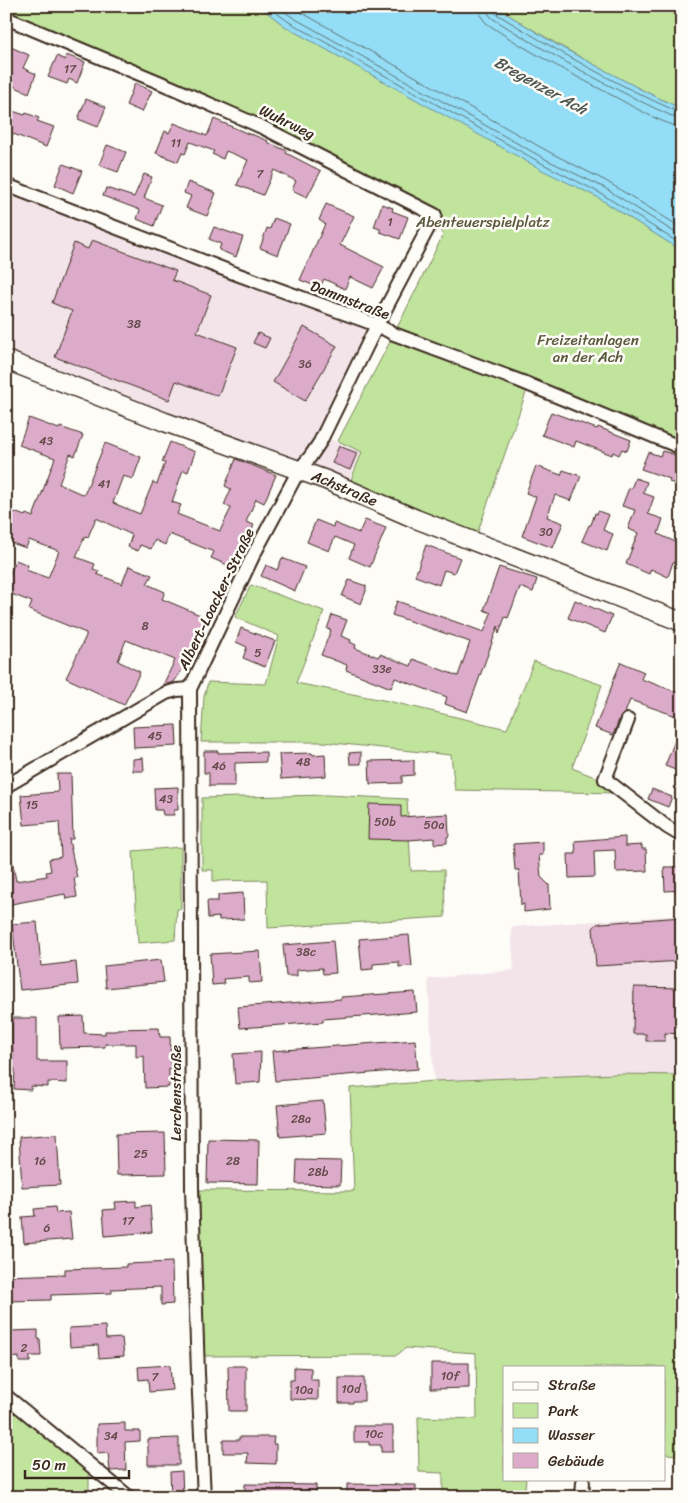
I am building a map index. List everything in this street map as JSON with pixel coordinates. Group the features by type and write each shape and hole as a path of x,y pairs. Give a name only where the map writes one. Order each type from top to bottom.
{"main road":[{"name":"Achstraße","path":"6,360 156,418 299,470 416,519 682,622"}],"street":[{"name":"Wuhrweg","path":"6,18 264,128 435,216 377,326"},
{"name":"Dammstraße","path":"6,185 520,381 682,448"},
{"name":"Albert-Loacker-Straße","path":"6,786 166,693 190,689 254,556 299,470 320,442 377,326"},
{"name":"Lerchenstraße","path":"190,689 192,1189 204,1497"},
{"path":"628,720 605,780 682,836"},
{"path":"6,1396 129,1497"},
{"path":"582,1482 582,1497"}],"shaded area":[{"path":"6,184 377,325 319,435 361,452 345,490 6,360"},
{"path":"682,915 682,1075 617,1074 434,1081 428,979 514,970 511,927"}],"green space":[{"path":"6,6 259,6 286,27 534,165 597,197 682,251 682,448 529,384 475,540 347,490 362,452 338,441 443,235 435,216 351,169 6,18"},
{"path":"494,6 682,6 682,109 586,61"},
{"path":"251,585 324,611 296,683 388,701 507,729 534,661 602,685 572,768 602,780 618,793 455,790 451,755 323,742 201,742 204,697 208,682 266,684 279,636 235,617"},
{"path":"327,795 407,799 411,871 444,870 445,917 268,928 267,880 213,881 213,870 202,870 202,798"},
{"path":"181,847 181,909 177,909 175,940 138,943 133,851"},
{"path":"618,1074 682,1075 682,1455 666,1454 666,1366 503,1366 503,1480 526,1480 524,1497 443,1497 443,1473 419,1472 418,1417 477,1419 476,1353 406,1348 397,1355 199,1356 200,1190 354,1191 350,1088 434,1081"},
{"path":"6,1403 89,1469 89,1497 6,1497"}],"water":[{"name":"Bregenzer Ach","path":"259,6 494,6 557,45 682,109 682,251 597,197 542,170 286,27"}],"building":[{"path":"6,45 29,55 23,68 36,74 29,93 6,83"},
{"path":"66,55 85,62 77,83 69,79 67,84 48,77 57,56 65,60"},
{"path":"135,83 152,91 142,112 126,105"},
{"path":"86,99 106,107 98,127 78,119"},
{"path":"6,109 25,115 26,113 39,118 37,121 54,127 46,147 6,131"},
{"path":"214,119 268,141 287,151 286,153 321,171 307,197 292,190 296,181 274,170 263,195 237,185 248,160 226,151 223,159 212,154 214,151 190,142 185,154 182,153 178,162 156,153 165,131 169,133 174,123 207,136"},
{"path":"107,145 126,152 118,172 99,165"},
{"path":"63,164 82,171 73,193 55,185"},
{"path":"144,174 152,177 144,198 162,205 154,226 137,219 140,210 103,196 106,188 134,197"},
{"path":"188,182 216,193 207,216 186,208 191,196 184,193"},
{"path":"326,204 354,216 340,245 384,267 373,288 350,277 345,289 324,279 320,288 300,280 325,224 319,220"},
{"path":"382,204 393,208 392,211 408,217 400,239 380,232 380,229 374,227"},
{"path":"274,218 290,224 278,255 260,248 267,228 270,229"},
{"path":"214,227 243,237 236,257 219,250 221,244 209,239"},
{"path":"92,240 176,271 172,280 211,295 197,332 237,347 218,396 176,381 169,400 55,357 72,311 52,303 74,243 88,249"},
{"path":"304,327 337,346 305,401 273,382"},
{"path":"258,333 270,338 265,348 253,343"},
{"path":"551,412 631,440 627,451 622,449 619,455 613,452 612,455 576,441 574,447 542,435"},
{"path":"29,418 83,435 75,456 70,454 59,484 84,495 105,443 141,457 133,479 123,476 113,503 140,514 153,482 157,484 165,463 162,462 170,442 195,452 188,472 183,470 172,502 181,505 177,514 220,531 231,508 224,505 231,489 225,486 236,459 276,475 264,503 256,499 246,522 254,525 250,535 245,533 232,567 211,558 214,552 169,534 165,545 155,540 151,549 140,545 138,551 128,547 132,535 96,518 88,537 85,536 76,557 95,564 93,569 99,571 97,574 122,584 129,566 152,575 147,584 165,592 162,599 205,617 196,638 197,648 174,682 163,685 175,660 126,640 118,661 140,672 124,705 66,678 86,633 29,610 32,602 6,592 6,583 16,560 28,565 26,570 48,578 59,551 29,540 26,548 6,541 6,509 33,517 55,458 19,445"},
{"path":"339,446 357,453 350,470 332,463"},
{"path":"662,451 680,456 682,459 682,486 669,482 670,479 641,469 648,452 660,456"},
{"path":"536,466 561,475 563,470 581,476 571,501 555,495 547,517 563,523 553,548 522,536 536,497 526,493"},
{"path":"635,478 647,482 643,493 654,497 648,514 663,519 658,534 682,545 682,566 673,562 668,577 651,569 649,574 626,564 638,533 628,529 635,510 622,506"},
{"path":"598,511 609,515 603,530 613,534 607,551 582,541 595,513 597,514"},
{"path":"316,520 333,527 334,523 359,533 365,520 386,528 370,567 349,558 354,545 335,537 329,551 307,542"},
{"path":"426,545 460,558 454,573 444,570 439,585 415,576"},
{"path":"282,558 305,567 295,591 261,576 266,565 277,570"},
{"path":"499,567 537,579 533,592 520,587 508,618 505,617 499,634 498,626 467,712 445,704 447,697 395,678 391,688 346,670 347,665 321,655 331,630 327,629 332,615 347,620 341,636 351,640 350,642 356,645 355,648 378,657 380,654 411,666 413,659 458,676 470,642 392,615 397,601 484,632 491,613 484,610"},
{"path":"349,580 366,586 361,604 342,596"},
{"path":"575,600 612,616 605,633 568,618"},
{"path":"241,628 275,641 265,667 243,658 247,647 236,642"},
{"path":"621,662 644,672 641,679 682,694 682,718 630,700 625,713 620,717 613,735 595,728"},
{"path":"176,725 177,746 134,748 133,727"},
{"path":"681,725 682,761 678,771 665,766"},
{"path":"204,751 218,751 218,753 266,752 266,762 235,763 235,786 209,786 209,773 204,773"},
{"path":"361,752 361,764 350,764 349,753"},
{"path":"312,753 313,755 325,754 326,776 281,779 279,754"},
{"path":"143,758 144,771 133,771 133,759"},
{"path":"414,760 414,775 402,776 402,783 370,784 369,761"},
{"path":"57,774 71,774 73,839 69,839 77,878 74,878 77,897 66,899 65,894 6,905 6,860 12,859 16,881 47,876 46,872 51,871 49,859 61,857 59,822 24,825 21,795 58,792"},
{"path":"178,787 178,810 174,810 174,815 163,815 162,810 155,810 154,788"},
{"path":"652,789 672,797 668,807 648,799"},
{"path":"369,804 401,805 401,817 448,814 449,836 447,837 447,843 434,844 434,838 409,840 368,839"},
{"path":"625,837 625,846 642,845 642,849 646,849 647,871 616,872 615,850 594,851 595,877 569,878 568,854 576,854 575,841"},
{"path":"543,842 543,855 539,855 541,877 549,885 550,909 524,912 524,904 521,905 519,870 515,870 513,844"},
{"path":"664,867 682,867 682,890 665,891"},
{"path":"243,893 244,919 219,920 219,917 208,918 207,901 218,901 218,895"},
{"path":"682,917 682,961 596,966 593,928 597,924"},
{"path":"37,922 41,966 76,962 78,984 20,990 12,924"},
{"path":"409,935 412,966 399,967 399,962 373,964 373,969 362,970 359,939"},
{"path":"333,941 336,973 323,974 322,968 297,970 297,976 286,976 283,945"},
{"path":"260,951 262,982 249,983 249,977 223,979 224,984 212,985 210,954"},
{"path":"161,960 164,982 106,988 104,966"},
{"path":"634,987 682,988 682,1034 665,1033 665,1041 646,1041 646,1034 633,1034"},
{"path":"415,992 417,1012 240,1028 238,1007"},
{"path":"83,1016 84,1033 105,1034 105,1031 116,1031 117,1029 159,1028 160,1037 170,1037 171,1069 169,1069 169,1087 145,1088 144,1056 136,1057 136,1044 105,1044 105,1047 60,1048 59,1017"},
{"path":"12,1018 37,1018 37,1061 67,1061 67,1083 48,1082 48,1087 31,1086 31,1090 14,1089 15,1069 13,1069"},
{"path":"415,1040 418,1069 275,1081 272,1051"},
{"path":"261,1052 260,1082 235,1084 233,1054"},
{"path":"323,1101 326,1133 280,1137 277,1105"},
{"path":"165,1133 166,1174 117,1175 116,1134"},
{"path":"57,1134 60,1185 22,1187 19,1137"},
{"path":"208,1139 259,1140 258,1184 207,1183"},
{"path":"297,1160 341,1161 340,1185 296,1184"},
{"path":"136,1201 136,1207 150,1205 152,1232 105,1236 103,1210 116,1209 115,1202"},
{"path":"55,1207 56,1213 69,1212 72,1239 24,1243 22,1217 35,1216 34,1209"},
{"path":"172,1262 173,1304 161,1305 161,1287 112,1289 112,1293 51,1295 51,1300 8,1301 6,1276 65,1274 65,1269 126,1267 126,1264"},
{"path":"105,1326 106,1339 122,1338 124,1356 99,1358 98,1345 70,1347 69,1328"},
{"path":"38,1330 41,1356 30,1356 30,1362 19,1362 19,1357 9,1358 8,1341 11,1341 11,1331"},
{"path":"431,1363 469,1363 469,1388 431,1389"},
{"path":"170,1365 172,1390 149,1392 148,1379 139,1380 138,1367"},
{"path":"228,1366 246,1366 246,1411 229,1411"},
{"path":"294,1367 311,1368 311,1380 318,1380 318,1400 290,1399 290,1380 294,1380"},
{"path":"339,1378 364,1378 364,1401 339,1403"},
{"path":"125,1423 125,1431 140,1431 140,1441 125,1442 126,1470 110,1471 108,1453 97,1454 97,1424"},
{"path":"354,1426 393,1426 393,1452 381,1452 381,1445 369,1445 369,1442 354,1442"},
{"path":"239,1437 274,1437 273,1444 276,1444 276,1464 247,1463 248,1453 223,1453 223,1440 239,1440"},
{"path":"179,1438 179,1465 148,1465 148,1439"},
{"path":"182,1471 183,1497 171,1497 170,1472"},
{"path":"245,1484 316,1485 316,1497 245,1497"},
{"path":"347,1484 416,1485 416,1497 347,1497"}],"park label":[{"name":"Abenteuerspielplatz","path":"483,222"},
{"name":"Freizeitanlagen an der Ach","path":"588,348"}]}
